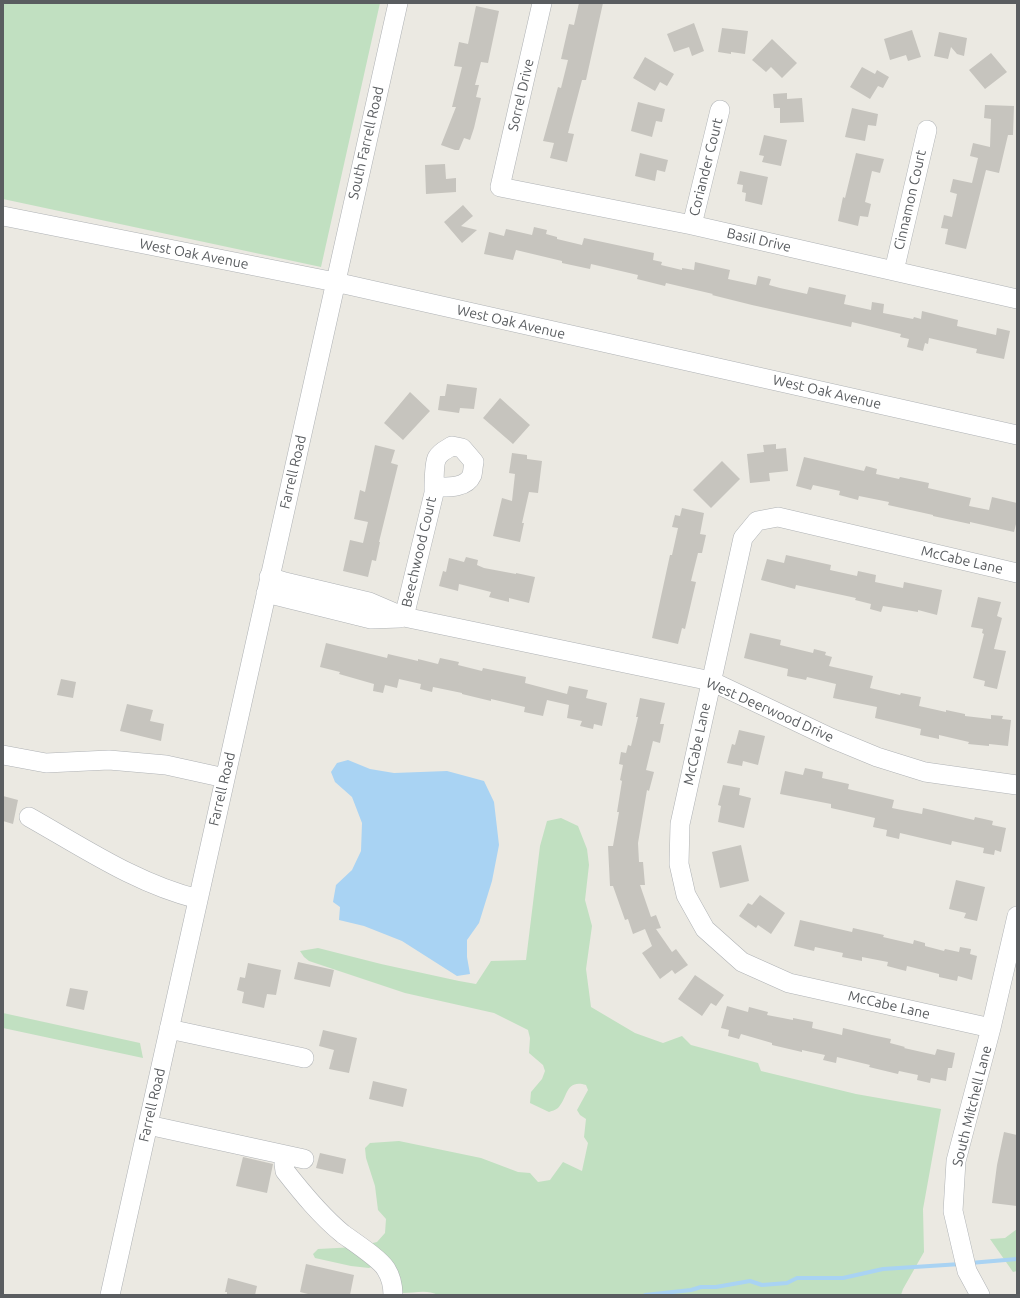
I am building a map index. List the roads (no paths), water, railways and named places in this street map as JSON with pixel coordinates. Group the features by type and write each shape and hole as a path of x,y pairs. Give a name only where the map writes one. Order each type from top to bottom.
{"street":[{"name":"South Farrell Road","path":"335,282 398,3"},
{"name":"Sorrel Drive","path":"500,187 542,3"},
{"name":"Coriander Court","path":"692,225 720,110"},
{"name":"Cinnamon Court","path":"894,271 926,130"},
{"name":"Basil Drive","path":"500,187 692,225 1017,300"},
{"name":"West Oak Avenue","path":"3,216 335,282 1017,435"},
{"name":"Farrell Road","path":"110,1295 335,282"},
{"name":"Beechwood Court","path":"404,617 434,493 434,487"},
{"name":"McCabe Lane","path":"991,1028 789,983 742,962 704,929 686,895 679,864 680,824 743,538 757,521 778,517 1017,573"},
{"name":"West Deerwood Drive","path":"268,585 371,619 404,617 711,681 831,738 877,757 925,772 1017,785"},
{"path":"3,755 46,763 109,760 166,765 225,778"},
{"path":"29,818 117,867 170,891 198,899"},
{"name":"South Mitchell Lane","path":"980,1295 965,1263 953,1212 956,1161 991,1028 1017,916"},
{"path":"169,1029 304,1058"},
{"path":"148,1125 304,1160"},
{"path":"284,1155 285,1171 323,1216 386,1268 393,1287 393,1295"}],"water":[{"path":"348,760 370,769 394,773 447,771 484,781 494,802 499,845 492,881 479,923 467,940 467,957 470,974 457,976 402,941 364,926 339,920 340,907 333,902 336,885 352,870 361,851 362,823 352,797 335,782 331,772 337,763"}],"waterway":[{"path":"970,1263 1017,1259"},
{"path":"645,1295 691,1290 701,1287 716,1287 750,1281 762,1285 787,1283 797,1278 843,1278 883,1269 961,1264"}]}
